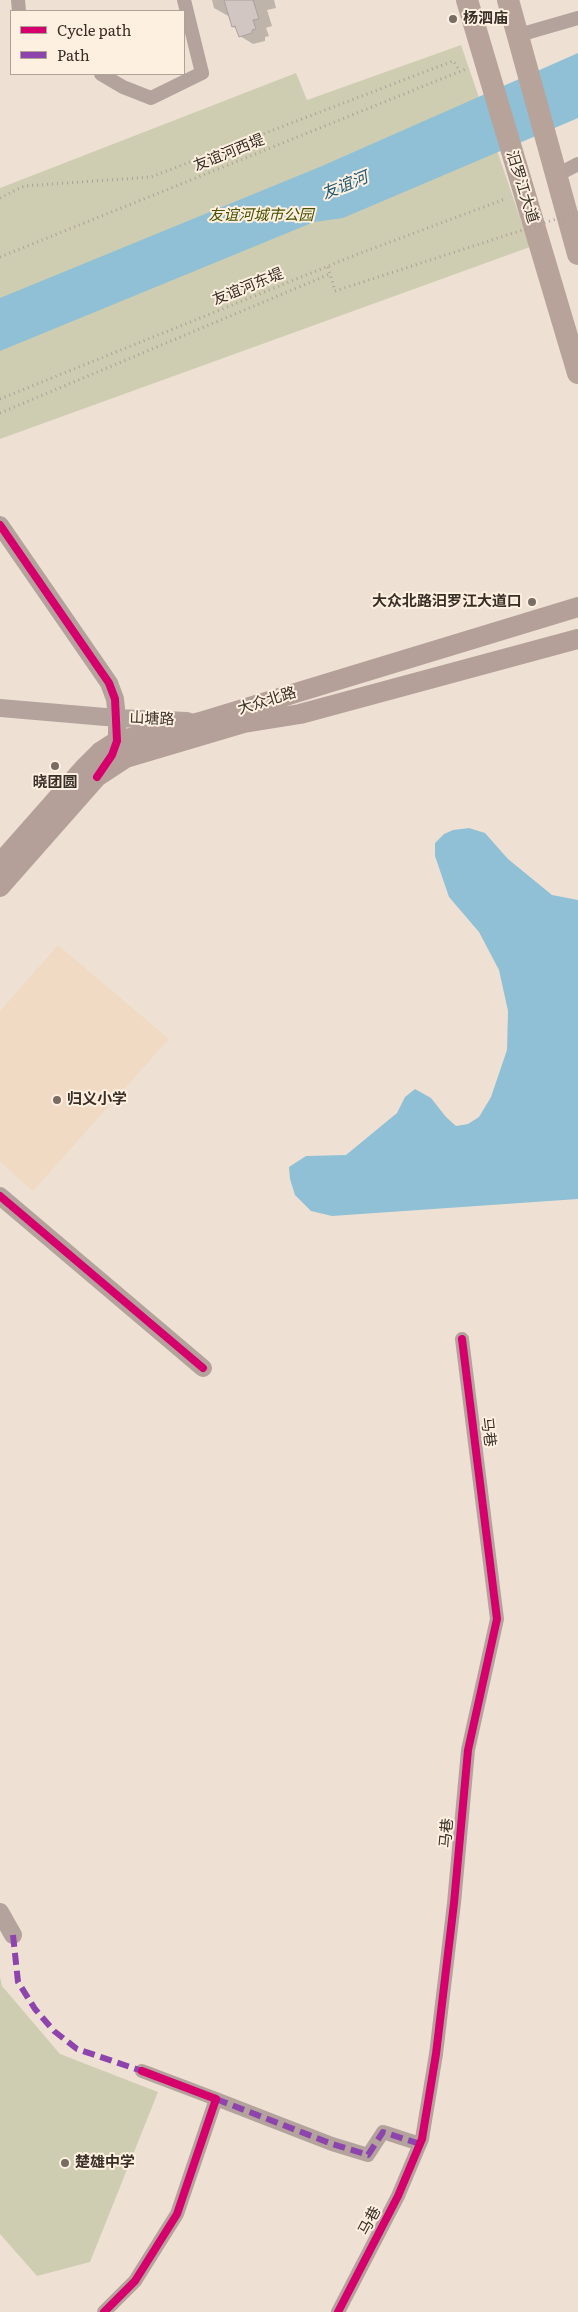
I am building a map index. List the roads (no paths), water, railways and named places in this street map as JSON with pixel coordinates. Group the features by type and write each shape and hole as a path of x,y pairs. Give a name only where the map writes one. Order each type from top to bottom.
{"main road":[{"name":"汨罗江大道","path":"467,0 477,68 514,194 578,373"},
{"path":"508,0 525,57 555,176 573,207 578,254"},
{"name":"大众北路","path":"0,887 97,777 126,758 205,727 578,607"},
{"name":"大众北路","path":"0,863 100,752 117,729 205,727 300,714 578,639"}],"street":[{"path":"103,75 123,87 152,98 202,73 184,0"},
{"path":"519,35 578,18"},
{"path":"555,176 578,164"},
{"path":"0,525 109,683 115,699 117,729 112,755 97,777"},
{"name":"山塘路","path":"0,708 117,729"},
{"name":"山塘路","path":"0,720 117,729 205,727"},
{"path":"0,1196 202,1368"},
{"name":"马巷","path":"338,2312 398,2196 420,2144 436,2054 454,1903 468,1750 497,1619 462,1339"},
{"path":"0,1912 13,1935"},
{"path":"142,2071 332,2144 368,2155 383,2132 420,2144"},
{"path":"104,2312 135,2281 177,2214 216,2099"}],"water":[{"name":"友谊河","path":"578,53 578,118 343,218 314,222 0,351 0,298 322,166"},
{"path":"469,828 485,833 508,859 552,895 578,900 578,1199 332,1216 311,1211 295,1195 290,1179 289,1167 306,1156 346,1155 397,1113 405,1097 415,1089 431,1098 456,1126 468,1124 479,1117 491,1097 507,1050 508,1011 499,970 479,932 449,897 435,856 435,843 444,834 453,830"}],"place":[{"name":"杨泗庙","path":"453,19"},
{"name":"大众北路汨罗江大道口","path":"532,602"},
{"name":"晓团圆","path":"55,766"},
{"name":"归义小学","path":"57,1100"},
{"name":"楚雄中学","path":"65,2163"}],"park label":[{"name":"友谊河城市公园","path":"261,216"}]}
